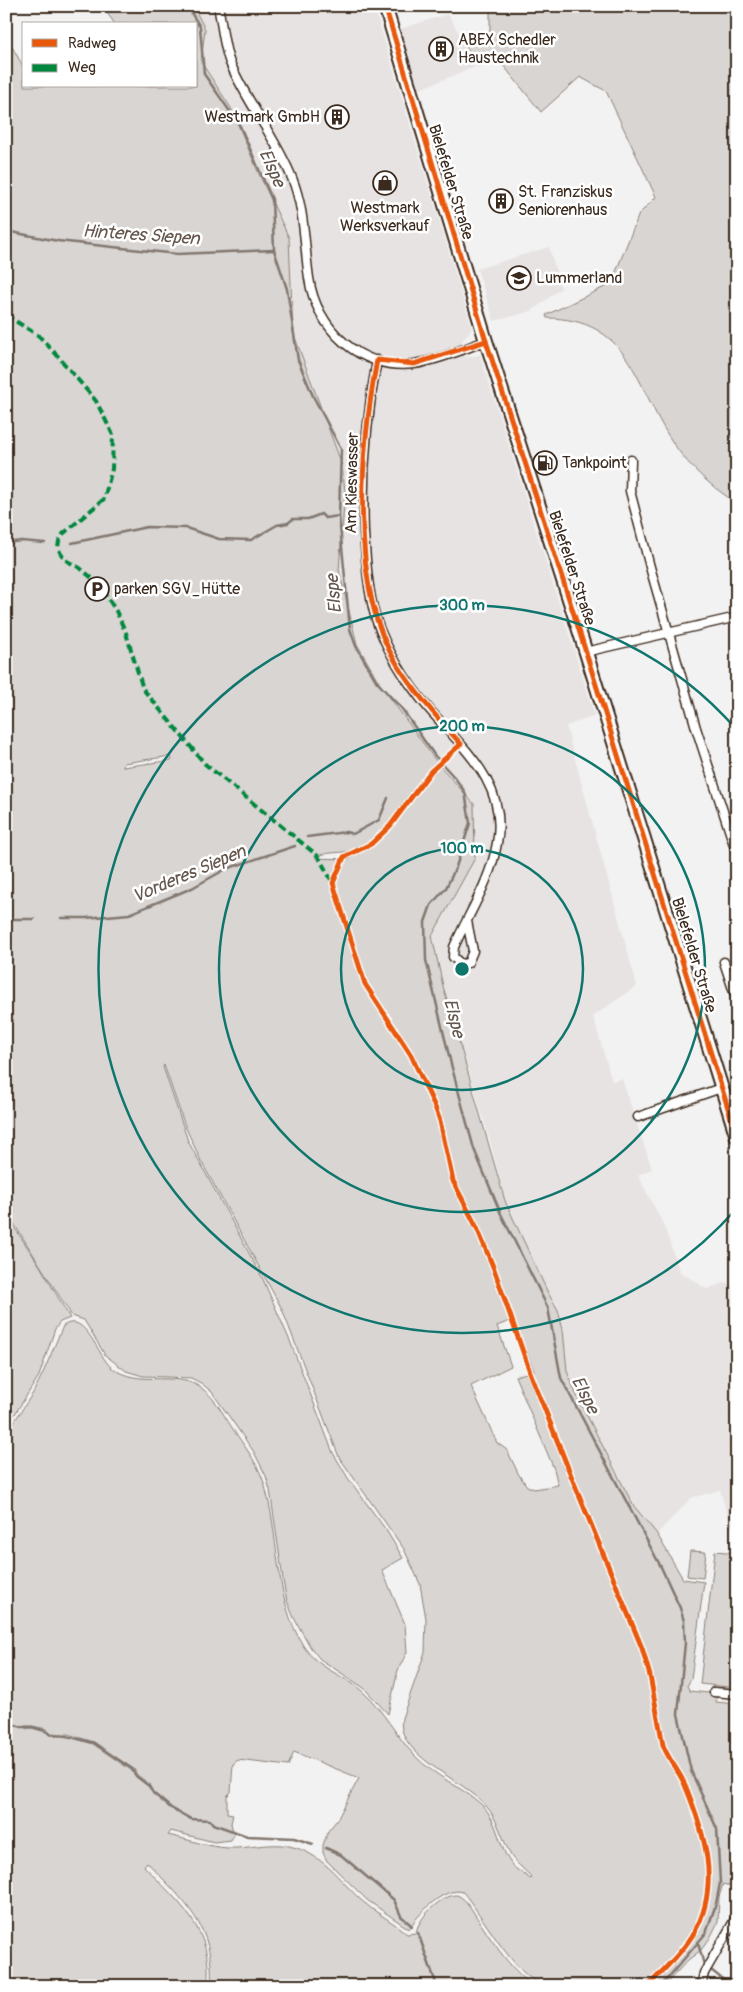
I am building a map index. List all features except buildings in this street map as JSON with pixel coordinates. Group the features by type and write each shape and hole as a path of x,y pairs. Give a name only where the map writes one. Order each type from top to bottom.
{"main road":[{"name":"Bielefelder Straße","path":"385,6 486,340 737,1138"}],"street":[{"path":"218,6 230,64 292,176 300,201 309,279 314,303 324,322 339,340 356,351 376,360 414,364 486,340"},
{"name":"Am Kieswasser","path":"376,360 368,406 364,464 366,568 376,620 396,663 429,709 461,744 485,775 494,794 498,840 493,862 452,952 454,960 461,964 468,963 473,951 467,921"},
{"path":"631,460 630,491 696,728 737,854"},
{"path":"585,652 737,617"},
{"path":"724,962 737,1001"},
{"path":"638,1117 721,1088"},
{"path":"714,1692 737,1694"},
{"path":"703,1984 712,1957 737,1916"}],"shaded area":[{"path":"102,6 193,6 205,29 201,62 231,108 289,238 293,332 342,465 345,491 339,570 357,644 380,684 436,761 385,827 372,839 350,851 324,854 315,858 349,859 378,841 392,827 428,779 441,767 474,804 475,858 432,936 443,986 505,1201 548,1293 558,1310 563,1330 567,1371 576,1394 633,1505 657,1534 683,1579 704,1582 691,1679 687,1686 690,1691 717,1694 716,1702 737,1704 737,1888 723,1884 719,1897 718,1922 710,1938 701,1950 688,1960 664,1986 211,1986 211,1965 203,1931 185,1903 147,1862 144,1866 181,1905 200,1933 208,1966 207,1986 6,1986 6,1434 33,1393 63,1326 71,1323 78,1324 85,1329 112,1368 123,1374 135,1377 172,1379 195,1384 213,1399 253,1459 263,1480 273,1522 278,1565 287,1607 304,1647 317,1661 363,1692 415,1756 439,1776 482,1805 492,1819 507,1858 516,1869 530,1879 532,1878 511,1856 494,1818 484,1804 468,1790 424,1760 406,1740 402,1729 402,1718 425,1652 426,1619 420,1584 404,1549 339,1457 282,1309 201,1161 185,1126 164,1065 163,1067 188,1141 262,1277 290,1341 333,1453 403,1558 382,1570 405,1624 407,1652 398,1670 388,1714 364,1688 320,1659 311,1648 294,1618 287,1601 284,1586 270,1490 266,1476 254,1452 212,1392 191,1378 143,1376 126,1371 105,1355 84,1320 72,1316 6,1211 6,36 22,64 22,88 198,88 198,22 114,22","holes":["171,756 172,760 123,767 124,763","396,1029 425,1079 436,1105 446,1137 454,1176 472,1211 534,1371 515,1376 554,1469 558,1485 534,1489 527,1486 519,1475 507,1450 497,1443 471,1386 511,1366 497,1326 510,1321 483,1249 448,1173 441,1132 434,1107 406,1051 394,1032","25,1726 47,1729 50,1733 68,1734 94,1742 134,1769 137,1775 151,1785 149,1787 136,1777 131,1770 93,1744 67,1736 49,1735 46,1732 31,1728 26,1729","294,1752 359,1778 337,1820 328,1831 323,1845 323,1853 327,1861 367,1900 409,1929 425,1909 440,1897 456,1891 463,1892 506,1953 516,1965 535,1981 535,1985 512,1966 464,1899 457,1895 444,1899 431,1908 421,1921 416,1933 407,1934 366,1905 329,1868 301,1849 281,1845 236,1848 220,1847 168,1835 171,1831 214,1842 231,1840 234,1834 231,1824 233,1814 227,1813 227,1796 231,1792 233,1764 238,1760 288,1766"]},
{"path":"193,6 374,6 472,328 462,341 466,357 480,355 595,716 566,726 637,986 593,1016 612,1081 622,1079 652,1169 638,1175 663,1224 680,1272 707,1289 726,1282 737,1291 737,1525 731,1527 720,1490 691,1498 657,1534 633,1505 576,1394 567,1371 563,1330 558,1310 548,1293 505,1201 491,1144 441,981 432,936 475,858 474,805 429,751 380,684 357,644 339,570 345,491 342,465 293,332 289,238 231,108 201,62 205,29"},
{"path":"490,6 737,6 737,502 734,501 734,497 729,498 711,484 680,453 656,414 636,374 625,356 612,341 595,329 574,321 547,318 546,315 611,284 639,214 656,197 606,91 580,77 541,112 503,65 491,63 478,66 462,39 490,32"},
{"path":"448,14 478,66 417,90 400,29"},
{"name":"Lummerland","path":"549,247 561,288 532,311 494,321 477,269"},
{"path":"6,1215 40,1266 70,1318 60,1322 55,1329 39,1376 6,1428"},
{"path":"690,1551 706,1552 703,1578 687,1576"},
{"path":"715,1551 737,1553 737,1688 700,1684"}],"waterway":[{"name":"Elspe","path":"187,6 197,22"},
{"name":"Elspe","path":"198,24 200,27 204,74 240,126 272,199 274,250 287,289 298,360 313,396 341,449 339,516 350,629 356,646 377,682 402,709 435,756 465,792 470,823 456,867 446,888 431,905 425,922 426,960 474,1149 501,1214 548,1308 561,1378 661,1567 684,1621 685,1643 678,1714 691,1771 717,1829 720,1883 716,1904 706,1933 661,1986"},
{"name":"Hinteres Siepen","path":"6,231 58,241 177,254 274,250"},
{"path":"72,543 147,527 186,528 219,539 251,540 277,525 288,523 293,519 308,519 321,514 325,518 339,516"},
{"path":"6,543 21,541 45,543"},
{"name":"Vorderes Siepen","path":"307,837 346,832 353,834 379,820 388,798"},
{"name":"Vorderes Siepen","path":"61,918 129,914 192,888 226,869 295,846"},
{"name":"Vorderes Siepen","path":"6,919 34,919"},
{"path":"6,1722 94,1743 132,1769 136,1776 171,1808 191,1819 210,1820 213,1824 247,1836 294,1838 313,1844"},
{"path":"326,1848 341,1855 394,1900 401,1916 412,1926"},
{"path":"418,1933 437,1986"},
{"path":"698,1943 704,1965"},
{"path":"711,1970 731,1986"}],"marked path":[{"path":"6,315 39,336 56,354 96,401 113,435 112,469 104,499 63,534 58,548 61,554 67,561 80,568 99,584 116,611 126,633 143,689 205,764 318,856 333,883"}],"cycle path":[{"path":"385,6 486,341 578,627 737,1137"},
{"path":"486,341 414,364 377,360 366,433 363,474 365,557 371,597 381,633 397,664 419,695 461,744 431,771 390,826 371,844 344,857 333,883 365,984 411,1055 435,1107 440,1121 453,1181 477,1228 494,1269 530,1372 642,1648 650,1676 663,1745 685,1785 698,1821 707,1858 708,1876 707,1895 703,1913 695,1931 685,1946 648,1986"}],"place":[{"name":"ABEX Schedler Haustechnik","path":"441,49"},
{"name":"Westmark GmbH","path":"337,117"},
{"name":"Westmark Werksverkauf","path":"385,183"},
{"name":"St. Franziskus Seniorenhaus","path":"501,201"},
{"name":"Lummerland","path":"519,278"},
{"name":"Tankpoint","path":"545,463"},
{"name":"parken SGV_Hütte","path":"97,589"}]}
